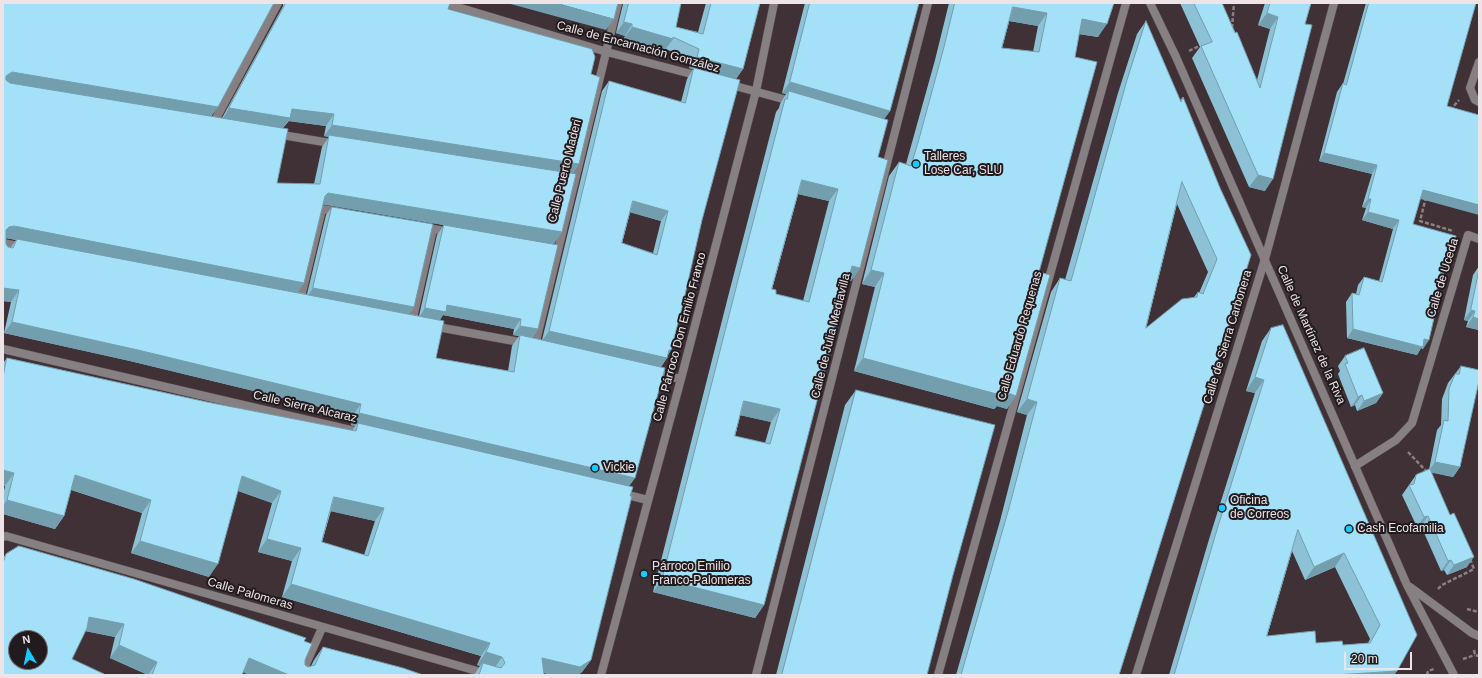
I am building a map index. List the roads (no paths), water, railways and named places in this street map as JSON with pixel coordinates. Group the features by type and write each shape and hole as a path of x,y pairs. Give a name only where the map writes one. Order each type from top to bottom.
{"street":[{"path":"213,124 278,3"},
{"name":"Calle de Encarnación González","path":"444,3 606,52 706,78"},
{"name":"Calle Puerto Maderi","path":"433,229 415,323 539,346 555,250 570,180 606,52 618,3"},
{"name":"Calle Párroco Don Emilio Franco","path":"600,675 681,380 756,91 774,3"},
{"name":"Calle de Julia Mediavilla","path":"756,675 891,131 928,3"},
{"name":"Calle Eduardo Requenas","path":"938,675 1126,3"},
{"name":"Calle de Martínez de la Riva","path":"1150,3 1176,57 1407,585 1454,675"},
{"name":"Calle de Sierra Carbonera","path":"1136,675 1265,259 1334,3"},
{"path":"1479,62 1470,88 1474,100 1479,102"},
{"name":"Calle de Encarnación González","path":"721,82 804,105"},
{"path":"268,133 347,145"},
{"path":"300,301 322,209 344,213"},
{"path":"411,225 456,233"},
{"name":"Calle de Uceda","path":"1355,466 1396,440 1412,423 1468,235 1479,239"},
{"path":"3,254 4,243 28,248"},
{"name":"Calle Sierra Alcaraz","path":"3,349 365,434"},
{"path":"642,370 681,380"},
{"path":"611,492 648,500"},
{"name":"Calle Palomeras","path":"3,537 491,675"},
{"path":"1407,585 1472,633 1479,636"},
{"path":"301,675 322,628"}],"place":[{"name":"Talleres Lose Car, SLU","path":"916,164"},
{"name":"Vickie","path":"595,468"},
{"name":"Oficina de Correos","path":"1222,508"},
{"name":"Cash Ecofamilia","path":"1349,529"},
{"name":"Párroco Emilio Franco-Palomeras","path":"644,574"}]}
